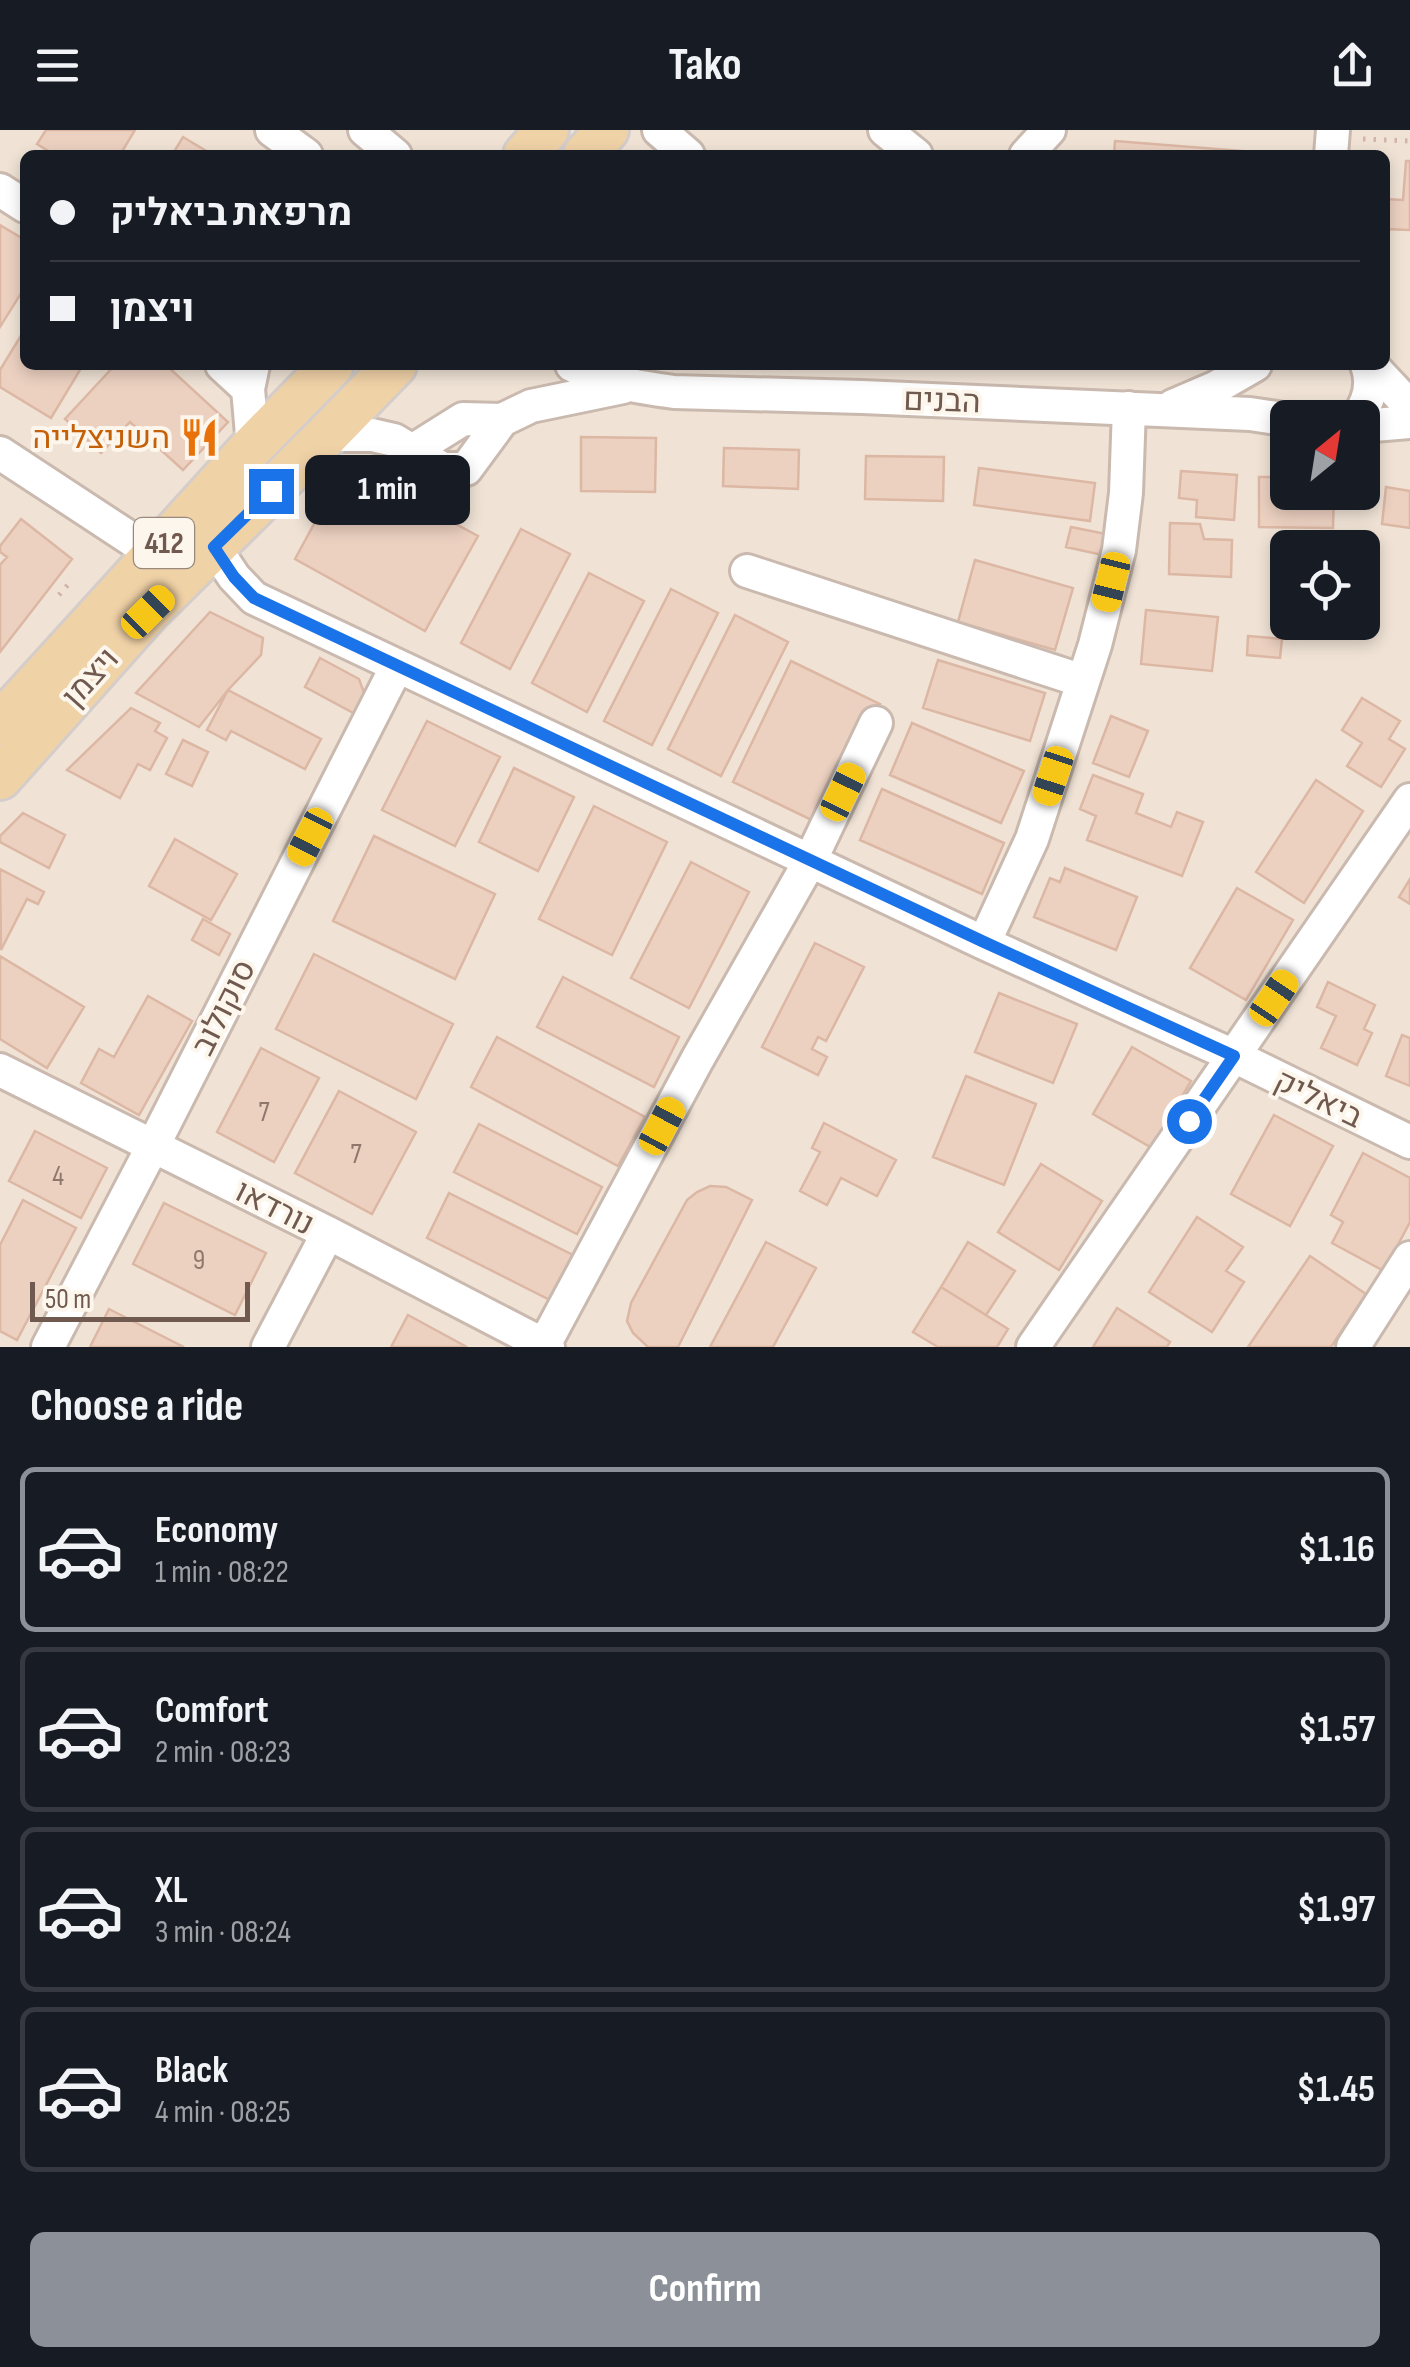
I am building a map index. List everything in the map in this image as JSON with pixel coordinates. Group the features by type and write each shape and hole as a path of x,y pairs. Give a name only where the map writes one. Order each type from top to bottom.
{"main road":[{"path":"529,150 547,130"},
{"path":"589,150 607,130"},
{"name":"ויצמן","path":"3,716 327,370"},
{"path":"382,378 409,370"},
{"name":"ויצמן","path":"0,778 148,612 382,378"}],"street":[{"path":"272,130 299,150"},
{"path":"365,130 389,150"},
{"path":"659,130 682,150"},
{"path":"885,130 910,150"},
{"path":"1031,150 1049,130"},
{"name":"הבנים","path":"581,370 592,376 636,376 719,392 863,381 1270,418"},
{"name":"הבנים","path":"1164,410 1246,370"},
{"path":"1269,370 1271,400"},
{"path":"1367,400 1370,370"},
{"path":"1374,370 1410,402"},
{"path":"412,450 463,419 502,420 531,406 636,376"},
{"path":"250,377 253,446"},
{"path":"984,942 1032,838 1095,645 1118,550 1126,494 1129,408"},
{"path":"328,435 372,435 394,440 443,468 466,469 502,420"},
{"path":"1380,424 1410,422"},
{"path":"0,453 154,554"},
{"name":"ביאליק","path":"214,547 254,598 1410,1142"},
{"path":"747,571 1083,681"},
{"name":"סוקולוב","path":"48,1347 396,666"},
{"path":"545,1346 696,1060 810,861 876,723"},
{"path":"1033,1347 1410,800"},
{"name":"נורדאו","path":"0,1070 545,1346"},
{"path":"268,1347 328,1233"},
{"path":"1353,1347 1410,1258"}],"path":[{"path":"1340,141 1410,140"},
{"path":"59,595 72,580"}],"shaded area":[{"path":"0,130 1410,130 1410,1347 0,1347"}],"building":[{"path":"46,130 135,130 123,150 47,150 37,144"},
{"path":"183,137 205,150 175,150"},
{"path":"1115,141 1230,150 1114,150"},
{"path":"1406,161 1410,161 1410,230 1390,229 1390,199 1403,200"},
{"path":"0,225 20,237 20,295 0,327"},
{"path":"20,337 20,370 80,370 51,418 0,387 0,370"},
{"path":"110,370 171,370 228,422 183,470 130,422 101,453 65,419"},
{"path":"581,437 656,438 655,492 581,491"},
{"path":"724,448 799,450 798,489 723,486"},
{"path":"866,456 944,457 943,501 865,499"},
{"path":"979,468 1095,483 1090,521 974,505"},
{"path":"1181,471 1237,475 1234,520 1196,517 1197,500 1179,498"},
{"path":"1259,477 1270,477 1270,510 1334,510 1333,528 1259,527"},
{"path":"338,480 406,518 415,502 478,536 425,631 295,559"},
{"path":"1386,487 1410,491 1410,528 1382,524"},
{"path":"21,519 72,559 0,652 0,565 7,557 0,552 0,546"},
{"path":"1170,523 1200,524 1204,539 1232,540 1231,577 1169,574"},
{"path":"1071,527 1111,535 1107,556 1066,547"},
{"path":"521,529 570,554 510,669 461,643"},
{"path":"975,560 1073,588 1055,650 958,622"},
{"path":"589,573 644,601 587,712 532,683"},
{"path":"671,589 718,613 652,745 604,721"},
{"path":"1146,610 1218,617 1212,671 1141,664"},
{"path":"210,612 263,638 261,655 199,727 136,693"},
{"path":"735,615 788,642 721,776 668,749"},
{"path":"1248,636 1282,640 1280,658 1247,655"},
{"path":"320,658 359,679 367,701 359,716 305,687"},
{"path":"938,660 1045,693 1030,741 923,708"},
{"path":"791,661 880,704 822,825 733,782"},
{"path":"228,690 321,739 305,769 231,731 226,740 207,730"},
{"path":"1362,698 1400,721 1389,739 1405,749 1381,787 1347,766 1362,743 1342,730"},
{"path":"131,708 160,723 155,731 167,738 150,770 138,764 120,798 67,770"},
{"path":"1111,716 1148,731 1129,777 1093,763"},
{"path":"427,721 500,757 455,846 382,810"},
{"path":"912,723 1024,771 1001,823 890,775"},
{"path":"183,740 208,752 192,786 166,774"},
{"path":"514,768 574,797 538,871 479,842"},
{"path":"1093,775 1143,794 1136,813 1171,827 1177,812 1203,822 1182,876 1087,840 1096,816 1080,809"},
{"path":"1316,780 1363,811 1304,903 1256,872"},
{"path":"882,789 1004,843 982,894 860,840"},
{"path":"594,806 667,842 612,955 539,919"},
{"path":"23,813 65,835 49,868 0,842 0,836"},
{"path":"374,836 495,894 455,979 333,921"},
{"path":"175,839 237,874 211,920 149,886"},
{"path":"691,862 749,892 689,1008 631,978"},
{"path":"1065,868 1137,897 1116,950 1034,917 1050,878 1060,882"},
{"path":"0,869 44,892 38,904 27,899 1,950"},
{"path":"1410,879 1410,904 1399,897"},
{"path":"1237,888 1293,920 1246,1000 1190,968"},
{"path":"203,919 230,934 219,955 192,940"},
{"path":"815,943 864,967 826,1041 818,1037 812,1049 827,1057 818,1075 762,1047"},
{"path":"314,954 453,1024 416,1099 276,1029"},
{"path":"0,956 84,1007 47,1068 0,1039"},
{"path":"563,977 679,1037 654,1087 537,1027"},
{"path":"1328,982 1375,1005 1364,1029 1372,1033 1357,1065 1321,1048 1336,1016 1317,1007"},
{"path":"999,993 1077,1024 1053,1083 975,1052"},
{"path":"148,996 192,1021 139,1115 81,1083 99,1049 114,1057"},
{"path":"1402,1035 1410,1038 1410,1086 1386,1076"},
{"path":"497,1037 645,1117 618,1166 471,1087"},
{"path":"1132,1047 1191,1081 1152,1148 1093,1114"},
{"path":"261,1048 319,1078 274,1162 217,1132"},
{"path":"966,1076 1036,1104 1004,1185 933,1157"},
{"path":"339,1091 416,1132 372,1214 295,1173"},
{"path":"1274,1115 1333,1146 1290,1226 1231,1194"},
{"path":"824,1123 896,1160 877,1196 841,1178 827,1205 800,1191 820,1152 812,1148"},
{"path":"479,1124 602,1187 577,1234 454,1172"},
{"path":"35,1131 107,1168 81,1218 9,1181"},
{"path":"1363,1153 1410,1178 1410,1222 1384,1271 1332,1243 1343,1222 1331,1215"},
{"path":"1041,1164 1102,1201 1059,1270 998,1232"},
{"path":"710,1186 726,1187 752,1200 678,1347 648,1347 627,1321 631,1303 687,1200"},
{"path":"449,1193 585,1261 562,1306 427,1238"},
{"path":"23,1200 76,1228 17,1340 0,1331 0,1245"},
{"path":"164,1203 266,1253 235,1315 133,1264"},
{"path":"1197,1217 1243,1247 1226,1271 1244,1282 1212,1332 1149,1292"},
{"path":"766,1242 816,1268 773,1347 710,1347"},
{"path":"968,1242 1015,1271 986,1315 941,1287"},
{"path":"1310,1256 1366,1294 1331,1347 1248,1347"},
{"path":"941,1287 1008,1329 997,1347 938,1347 913,1332"},
{"path":"1117,1308 1170,1342 1167,1347 1093,1347"},
{"path":"109,1309 184,1347 90,1347"},
{"path":"408,1315 467,1347 391,1347"}],"place":[{"name":"השניצלייה","path":"200,437"}],"route":[{"path":"271,491 214,547 254,598 1234,1056 1189,1121"}]}
